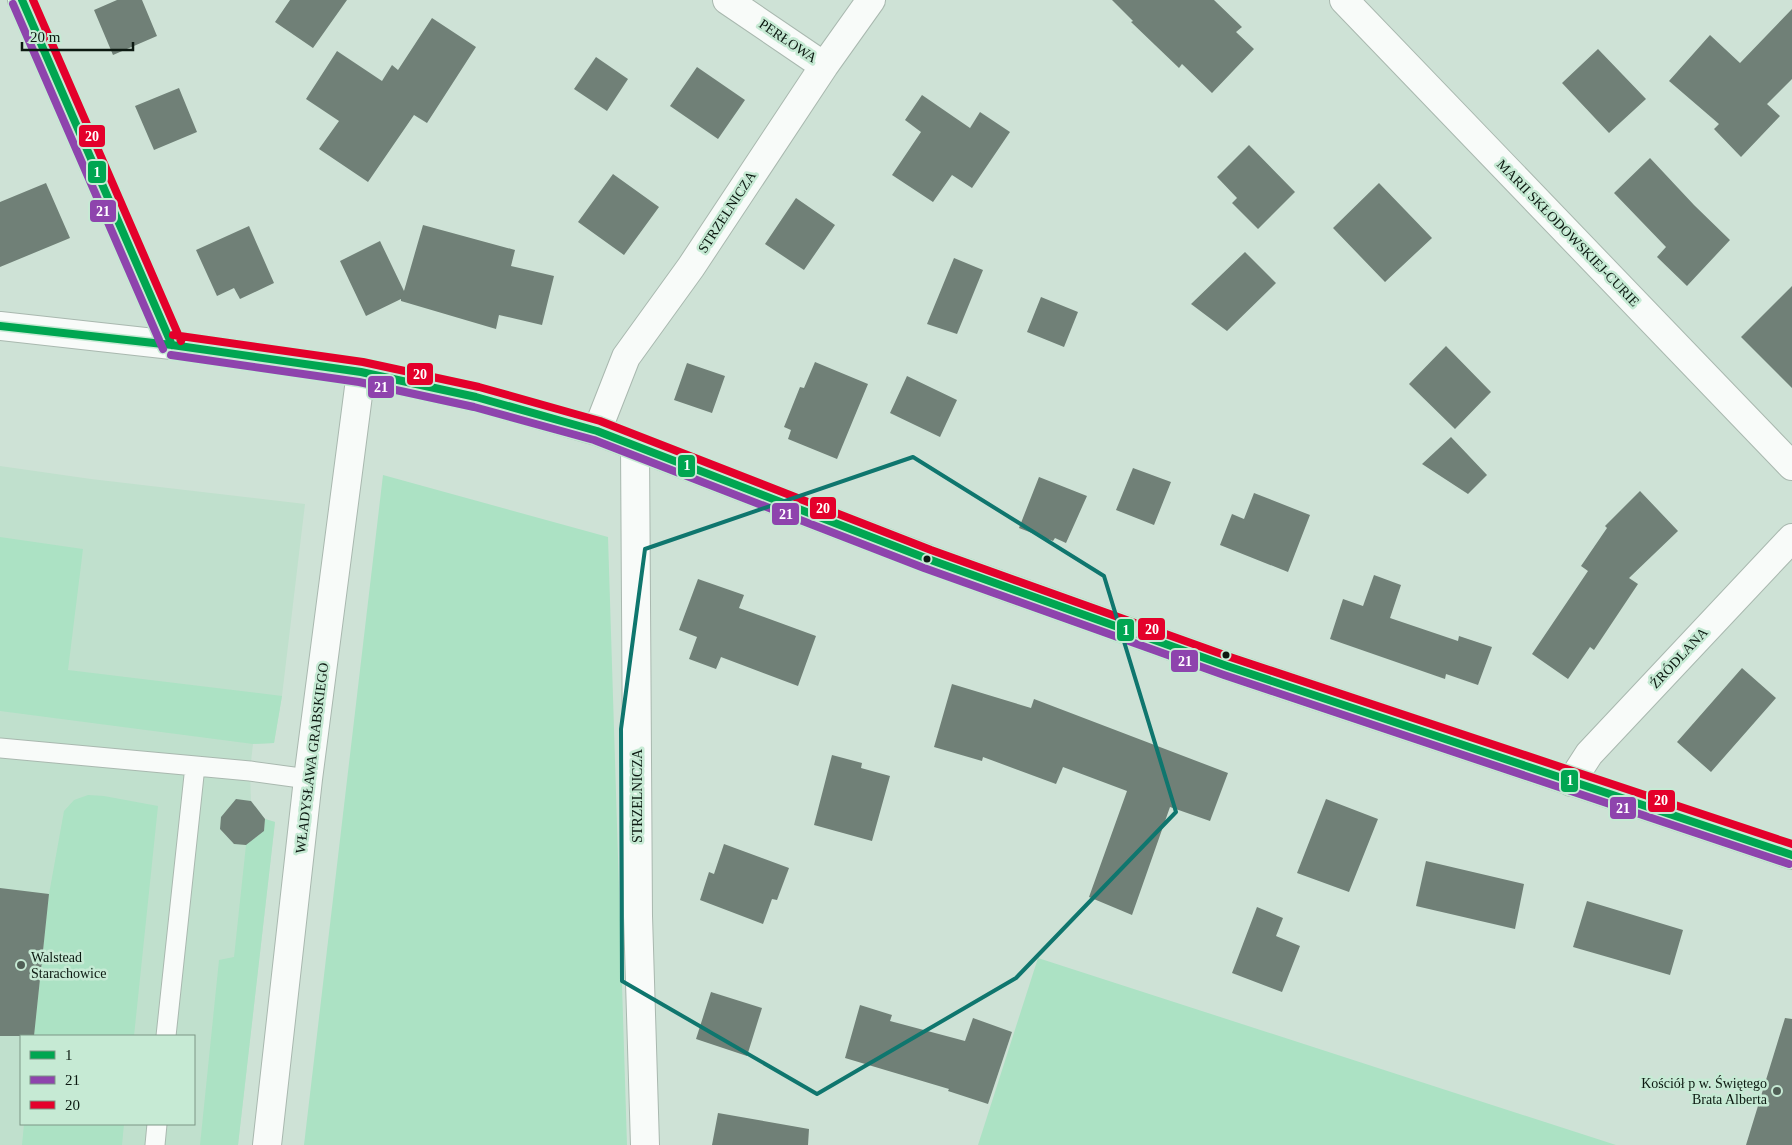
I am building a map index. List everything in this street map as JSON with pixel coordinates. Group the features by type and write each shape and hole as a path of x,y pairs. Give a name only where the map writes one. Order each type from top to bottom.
{"street":[{"path":"22,0 172,345"},
{"name":"PERŁOWA","path":"727,0 824,66"},
{"name":"STRZELNICZA","path":"597,431 626,357 691,267 824,66 871,0"},
{"name":"MARII SKŁODOWSKIEJ-CURIE","path":"1344,0 1792,466"},
{"path":"0,326 172,345 361,372 476,397 597,431 937,562 1227,666 1792,855"},
{"name":"WŁADYSŁAWA GRABSKIEGO","path":"267,1145 308,779 361,372"},
{"name":"STRZELNICZA","path":"635,446 638,916 645,1145"},
{"name":"ŹRÓDLANA","path":"1571,782 1589,754 1792,538"}],"lane":[{"path":"0,748 250,771 308,779"},
{"path":"166,1035 195,766"},
{"path":"155,1145 157,1125"}],"highlighted area":[{"path":"913,457 1104,576 1176,812 1016,978 817,1094 622,981 621,729 645,549"}],"shaded area":[{"path":"0,466 91,479 305,504 282,696 274,743 253,744 250,771 251,801 265,819 275,822 238,1145 0,1145"},
{"path":"383,475 608,537 627,1145 304,1145"},
{"path":"0,537 83,549 68,670 282,696 274,743 253,744 0,711"},
{"path":"88,795 104,796 158,806 134,1035 34,1035 49,894 64,811 74,800"},
{"path":"265,819 275,822 238,1145 200,1145 219,960 234,957 246,845 264,831"},
{"path":"1038,958 1616,1145 978,1145"},
{"path":"24,1125 124,1125 122,1145 22,1145"}],"building":[{"path":"117,0 142,0 157,36 113,55 94,10"},
{"path":"290,0 347,0 313,48 275,22"},
{"path":"1112,0 1214,0 1242,27 1236,32 1254,49 1212,93 1182,64 1179,68 1131,22 1133,21"},
{"path":"1792,9 1792,79 1767,104 1780,116 1741,157 1714,129 1719,124 1669,81 1710,35 1740,63"},
{"path":"432,18 476,47 427,123 414,115 368,182 319,149 339,121 306,99 337,51 382,81 392,65 398,70"},
{"path":"1598,49 1646,99 1609,133 1562,83"},
{"path":"596,57 628,79 607,111 574,89"},
{"path":"697,67 745,100 718,139 670,106"},
{"path":"179,88 197,132 154,150 135,106"},
{"path":"922,95 970,128 980,112 1010,132 972,188 952,175 933,202 892,175 921,132 905,120"},
{"path":"1249,145 1295,192 1258,229 1232,203 1237,198 1217,177"},
{"path":"1650,158 1730,240 1687,286 1657,257 1666,247 1614,193"},
{"path":"613,174 659,207 624,255 578,222"},
{"path":"46,183 70,238 0,267 0,202"},
{"path":"1379,183 1432,238 1385,282 1333,228"},
{"path":"796,198 835,225 804,270 765,244"},
{"path":"423,225 515,250 511,266 554,276 542,325 499,315 496,329 401,301 401,299 366,316 340,261 380,241 404,291"},
{"path":"249,226 274,283 240,299 234,288 217,296 196,250"},
{"path":"1245,252 1276,283 1227,331 1191,304"},
{"path":"954,258 983,270 957,334 927,324"},
{"path":"1792,286 1792,388 1741,337"},
{"path":"1041,297 1078,312 1064,347 1027,332"},
{"path":"1446,346 1491,392 1455,429 1409,384"},
{"path":"815,362 868,384 837,459 788,439 791,430 784,427 800,387 804,388"},
{"path":"687,363 725,376 712,413 674,400"},
{"path":"907,376 957,400 940,437 890,413"},
{"path":"1451,437 1487,475 1468,494 1422,464"},
{"path":"1133,468 1171,482 1154,525 1116,510"},
{"path":"1039,477 1087,496 1066,543 1055,538 1053,541 1019,528"},
{"path":"1640,491 1678,531 1629,578 1638,584 1594,650 1590,647 1568,679 1532,654 1588,571 1581,566 1607,528 1605,526"},
{"path":"1254,493 1310,515 1288,572 1220,545 1232,514 1244,519"},
{"path":"1374,575 1401,585 1390,618 1458,641 1459,636 1492,647 1478,685 1446,674 1445,679 1330,639 1343,599 1363,606"},
{"path":"698,579 744,595 739,608 816,636 798,686 721,657 716,669 689,659 697,637 679,630"},
{"path":"1742,668 1776,698 1711,772 1677,742"},
{"path":"952,684 1031,708 1034,699 1228,773 1210,821 1170,807 1132,915 1089,897 1127,791 1063,767 1056,784 983,757 982,761 934,747"},
{"path":"832,755 862,763 861,768 890,776 872,841 814,825"},
{"path":"236,799 251,801 265,819 264,831 246,845 234,844 220,829 221,817"},
{"path":"1326,799 1378,819 1349,892 1297,873"},
{"path":"724,844 789,868 777,900 772,899 763,924 700,900 709,872 714,874"},
{"path":"1426,861 1524,884 1515,929 1416,906"},
{"name":"Walstead Starachowice","path":"0,888 49,894 34,1035 0,1036"},
{"path":"1587,901 1683,930 1670,975 1573,947"},
{"path":"1257,907 1283,918 1276,936 1300,946 1282,992 1232,973"},
{"path":"711,992 762,1008 747,1056 696,1039"},
{"path":"860,1005 892,1015 890,1021 965,1041 973,1018 1012,1032 988,1104 948,1091 949,1089 845,1058"},
{"name":"Kościół p w. Świętego Brata Alberta","path":"1785,1018 1792,1019 1792,1145 1746,1145"},
{"path":"718,1113 809,1129 808,1145 712,1145"}],"transit line":[{"name":"1","path":"22,0 172,345"},
{"name":"20","path":"33,0 181,341"},
{"name":"21","path":"13,4 163,349"},
{"name":"1","path":"0,326 172,345 361,372 476,397 597,431 928,559 1227,666 1792,855"},
{"name":"20","path":"173,335 363,362 479,387 600,421 931,550 1230,657 1792,844"},
{"name":"21","path":"171,355 359,382 474,407 594,440 924,568 1224,675 1789,864"}],"place":[{"name":"Walstead Starachowice","path":"21,965"},
{"name":"Kościół p w. Świętego Brata Alberta","path":"1777,1091"}]}
